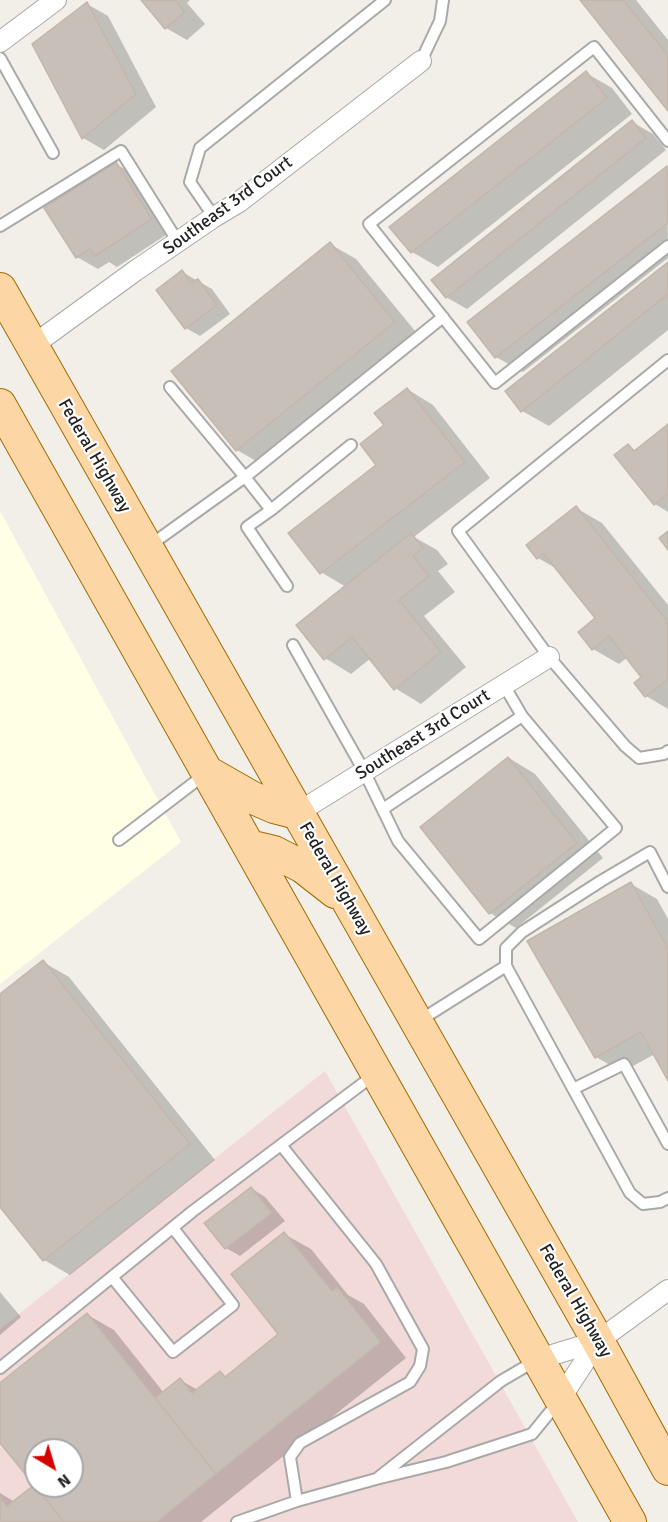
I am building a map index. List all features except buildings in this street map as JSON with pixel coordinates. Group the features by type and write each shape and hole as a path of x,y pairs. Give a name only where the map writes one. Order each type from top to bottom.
{"main road":[{"name":"Federal Highway","path":"4,301 32,346 348,901 598,1341 668,1469"},
{"path":"0,405 630,1522"},
{"path":"208,773 274,807 297,813"},
{"path":"249,846 274,852 303,867 348,901"}],"street":[{"path":"0,42 56,0"},
{"name":"Southeast 3rd Court","path":"32,346 178,242 239,202 421,61"},
{"name":"Southeast 3rd Court","path":"297,813 549,657"},
{"path":"539,1359 598,1341 668,1290"},
{"path":"560,1399 598,1341"}],"lane":[{"path":"214,217 190,182 200,148 385,0"},
{"path":"421,61 440,21 443,0"},
{"path":"668,141 594,47 369,224 495,383 668,246"},
{"path":"0,58 53,153"},
{"path":"0,226 121,151 178,242"},
{"path":"147,548 245,477 443,317"},
{"path":"668,360 458,531 549,657 625,746 639,758 664,754 668,751"},
{"path":"170,387 271,510"},
{"path":"287,586 247,527 351,445"},
{"path":"293,645 364,771 398,841 479,939 616,828 522,716 504,685"},
{"path":"383,809 522,716"},
{"path":"118,840 208,773"},
{"path":"668,887 650,852 522,932 506,948 506,966 630,1193 643,1204 660,1202 668,1198"},
{"path":"416,1022 506,966"},
{"path":"573,1089 624,1064 668,1144"},
{"path":"0,1368 173,1228 377,1073"},
{"path":"281,1145 376,1264 423,1350 420,1365 410,1382 300,1443 290,1457 297,1501"},
{"path":"112,1277 173,1352 233,1305 173,1228"},
{"path":"376,1479 501,1381 539,1359"},
{"path":"237,1522 297,1501 446,1462 532,1434 560,1399"}],"shaded area":[{"path":"0,511 181,842 0,984"},
{"path":"325,1071 578,1522 0,1522 0,1329"}]}
